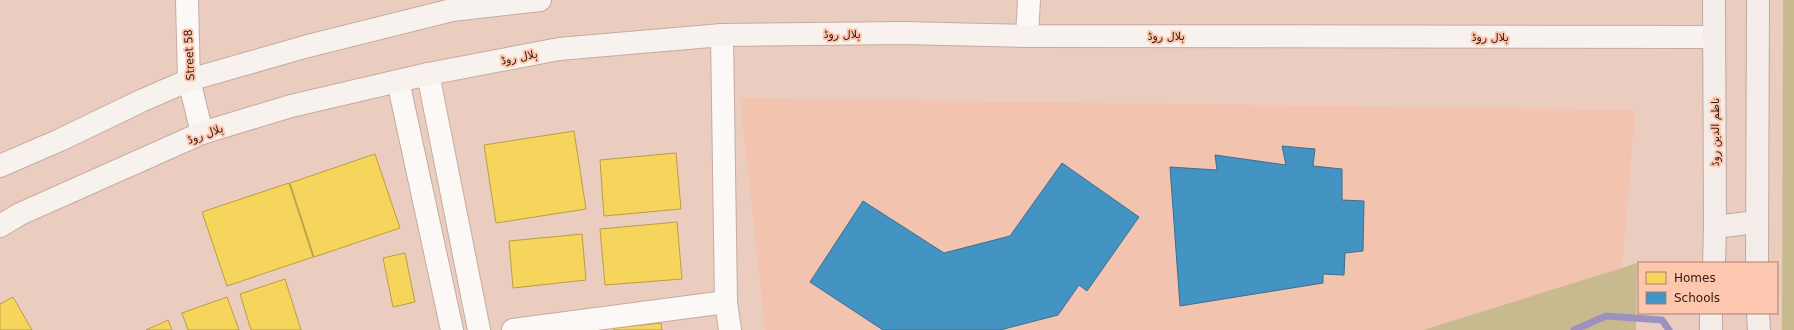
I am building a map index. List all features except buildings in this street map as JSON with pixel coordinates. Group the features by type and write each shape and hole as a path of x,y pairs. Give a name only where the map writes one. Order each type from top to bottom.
{"main road":[{"name":"ناظم الدین روڈ","path":"1714,0 1714,262"},
{"path":"1757,262 1758,0"},
{"path":"1715,228 1756,222"},
{"path":"1758,314 1759,330"}],"street":[{"name":"Street 58","path":"187,0 189,80 202,133"},
{"path":"0,166 189,80 452,5 540,0"},
{"path":"1027,36 1028,0"},
{"name":"ہلال روڈ","path":"0,226 27,211 202,133 291,106 428,74 559,49 722,34 903,33 1027,36 1714,37"},
{"path":"722,34 726,302 730,330"},
{"path":"428,74 479,330"},
{"path":"398,81 452,330"},
{"path":"513,330 726,302"}],"shaded area":[{"path":"1783,0 1794,0 1794,330 1782,330"},
{"path":"740,98 1635,110 1622,268 1440,330 765,330"},
{"path":"1637,263 1636,330 1423,330 1622,268"}],"waterway":[{"path":"1574,330 1606,316 1662,320 1669,330"}]}
